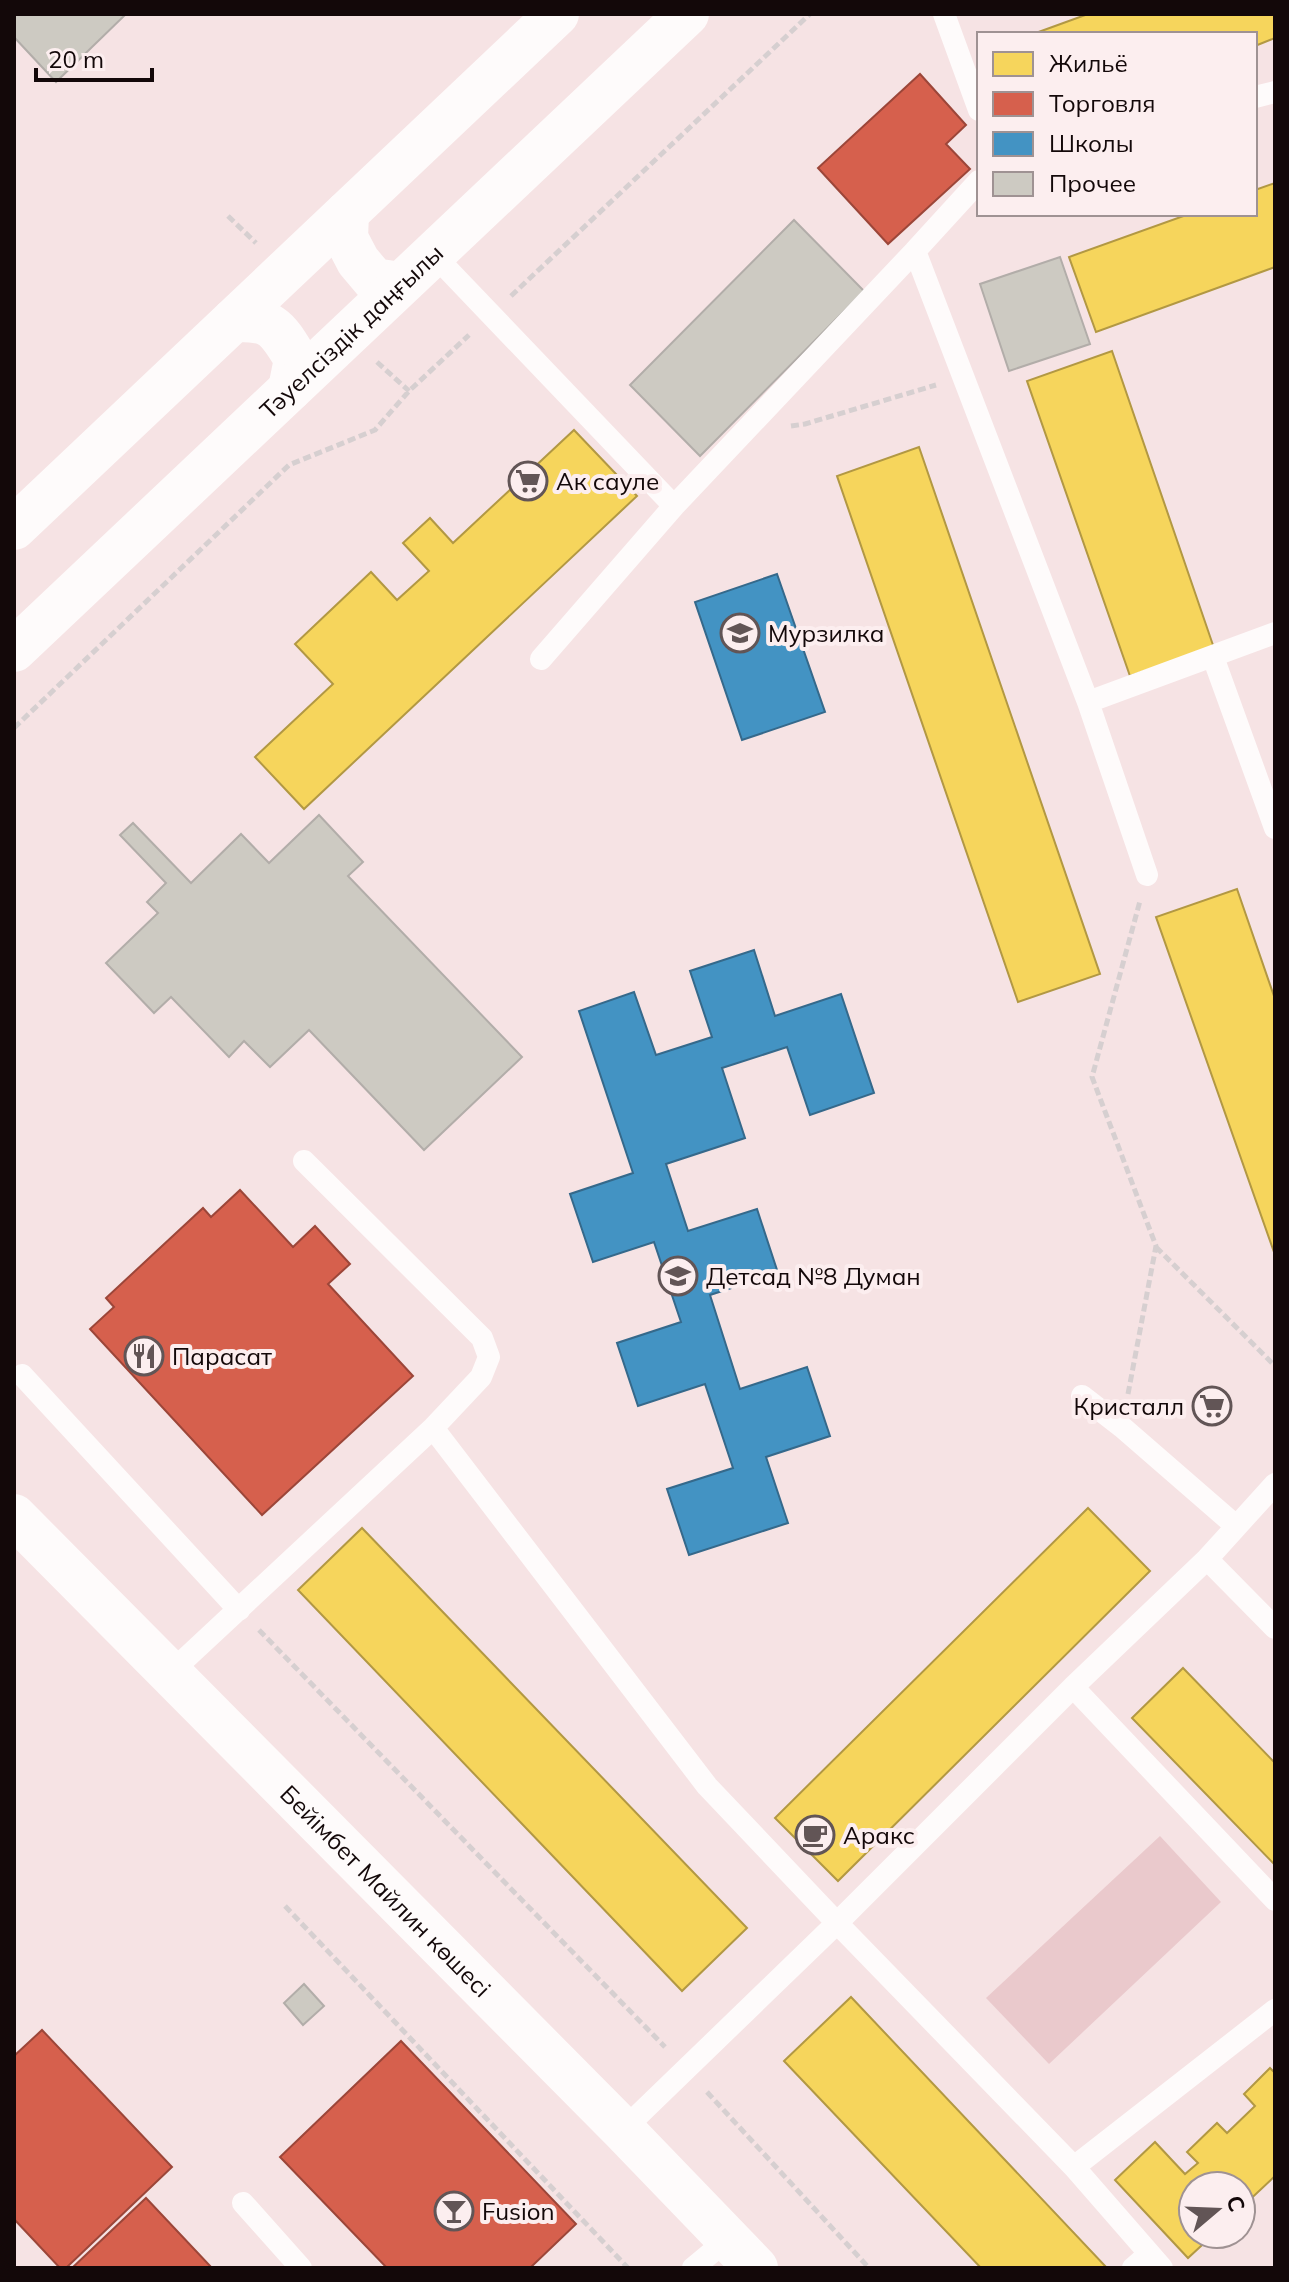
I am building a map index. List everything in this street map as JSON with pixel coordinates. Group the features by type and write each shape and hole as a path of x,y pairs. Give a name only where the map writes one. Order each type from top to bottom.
{"main road":[{"path":"14,528 557,14"},
{"name":"Тәуелсіздік даңғылы","path":"14,650 687,14"},
{"path":"347,213 346,238 358,261 374,280 400,284"},
{"path":"234,320 258,319 279,331 296,359 290,389"},
{"name":"Бейімбет Майлин көшесі","path":"14,1516 742,2253"}],"lane":[{"path":"944,14 977,105"},
{"path":"541,659 674,506 977,183"},
{"path":"915,251 1088,702 1147,875"},
{"path":"433,254 674,506"},
{"path":"1088,702 1275,633"},
{"path":"1213,657 1275,828"},
{"path":"170,1673 433,1428 481,1377 489,1357 482,1338 304,1161"},
{"path":"22,1375 239,1610"},
{"path":"1082,1396 1236,1526"},
{"path":"433,1428 707,1786 1074,2167 1148,2263"},
{"path":"623,2130 1207,1559 1275,1484"},
{"path":"1207,1559 1275,1628"},
{"path":"1073,1687 1275,1900"},
{"path":"1074,2167 1275,2010"},
{"path":"243,2203 301,2268"},
{"path":"693,2268 742,2253"}],"path":[{"path":"14,728 289,465 375,430 409,391 810,14"},
{"path":"745,430 805,424 963,377"},
{"path":"1147,875 1092,1077 1156,1246 1275,1366"},
{"path":"1122,1427 1156,1246"},
{"path":"239,1610 686,2069 869,2268"},
{"path":"285,1906 628,2268"}],"shaded area":[{"path":"1160,1836 1221,1902 1049,2064 986,1998"}],"building: Жильё":[{"path":"1088,14 1275,14 1275,38 1257,45 1257,32 1038,32"},
{"path":"1275,183 1275,267 1096,332 1069,257 1183,216 1257,216 1257,189"},
{"path":"1112,351 1214,648 1130,676 1027,381"},
{"path":"574,430 637,496 304,809 255,757 333,684 295,644 371,572 397,600 429,571 403,543 430,518 453,543"},
{"path":"919,447 1100,974 1018,1002 837,476"},
{"path":"1237,889 1275,999 1275,1255 1156,917"},
{"path":"1088,1508 1150,1571 838,1881 775,1818"},
{"path":"362,1528 747,1928 682,1991 298,1590"},
{"path":"1183,1668 1275,1763 1275,1865 1132,1718"},
{"path":"851,1997 1107,2268 981,2268 784,2061"},
{"path":"1270,2068 1275,2073 1275,2176 1257,2193 1257,2170 1190,2170 1198,2163 1187,2152 1217,2123 1227,2133 1255,2106 1244,2094"},
{"path":"1155,2142 1181,2170 1177,2170 1177,2246 1115,2180"},
{"path":"1181,2250 1197,2250 1188,2258"}],"building: Торговля":[{"path":"920,74 966,125 946,144 970,169 888,244 818,168"},
{"path":"240,1190 293,1247 315,1226 350,1264 328,1284 413,1376 262,1515 90,1329 114,1307 106,1298 203,1208 211,1217"},
{"path":"42,2030 172,2167 66,2268 60,2268 14,2219 14,2056"},
{"path":"401,2041 576,2224 530,2268 387,2268 280,2157"},
{"path":"146,2198 212,2268 72,2268"}],"building: Школы":[{"path":"777,574 825,712 742,740 695,602"},
{"path":"754,950 775,1016 841,994 874,1093 810,1115 787,1047 722,1068 745,1138 666,1164 688,1231 757,1209 778,1273 710,1295 740,1389 807,1367 830,1436 766,1457 788,1523 689,1555 667,1489 733,1468 705,1384 638,1406 617,1343 681,1322 654,1242 593,1262 570,1194 633,1173 579,1011 634,992 656,1055 712,1037 690,971"}],"building: Прочее":[{"path":"14,14 126,14 56,82 14,37"},
{"path":"794,220 864,291 700,456 630,385"},
{"path":"1060,257 1090,344 1009,371 980,284"},
{"path":"319,815 363,862 348,876 522,1057 424,1150 309,1030 270,1067 244,1041 229,1057 171,997 154,1013 106,963 158,913 147,902 166,883 120,835 133,823 191,883 241,834 269,863"},
{"path":"304,1984 324,2006 303,2025 284,2003"}],"place":[{"name":"Ак сауле","path":"528,481"},
{"name":"Мурзилка","path":"740,633"},
{"name":"Детсад №8 Думан","path":"678,1276"},
{"name":"Парасат","path":"144,1356"},
{"name":"Кристалл","path":"1212,1406"},
{"name":"Аракс","path":"815,1835"},
{"name":"Fusion","path":"454,2211"}]}
